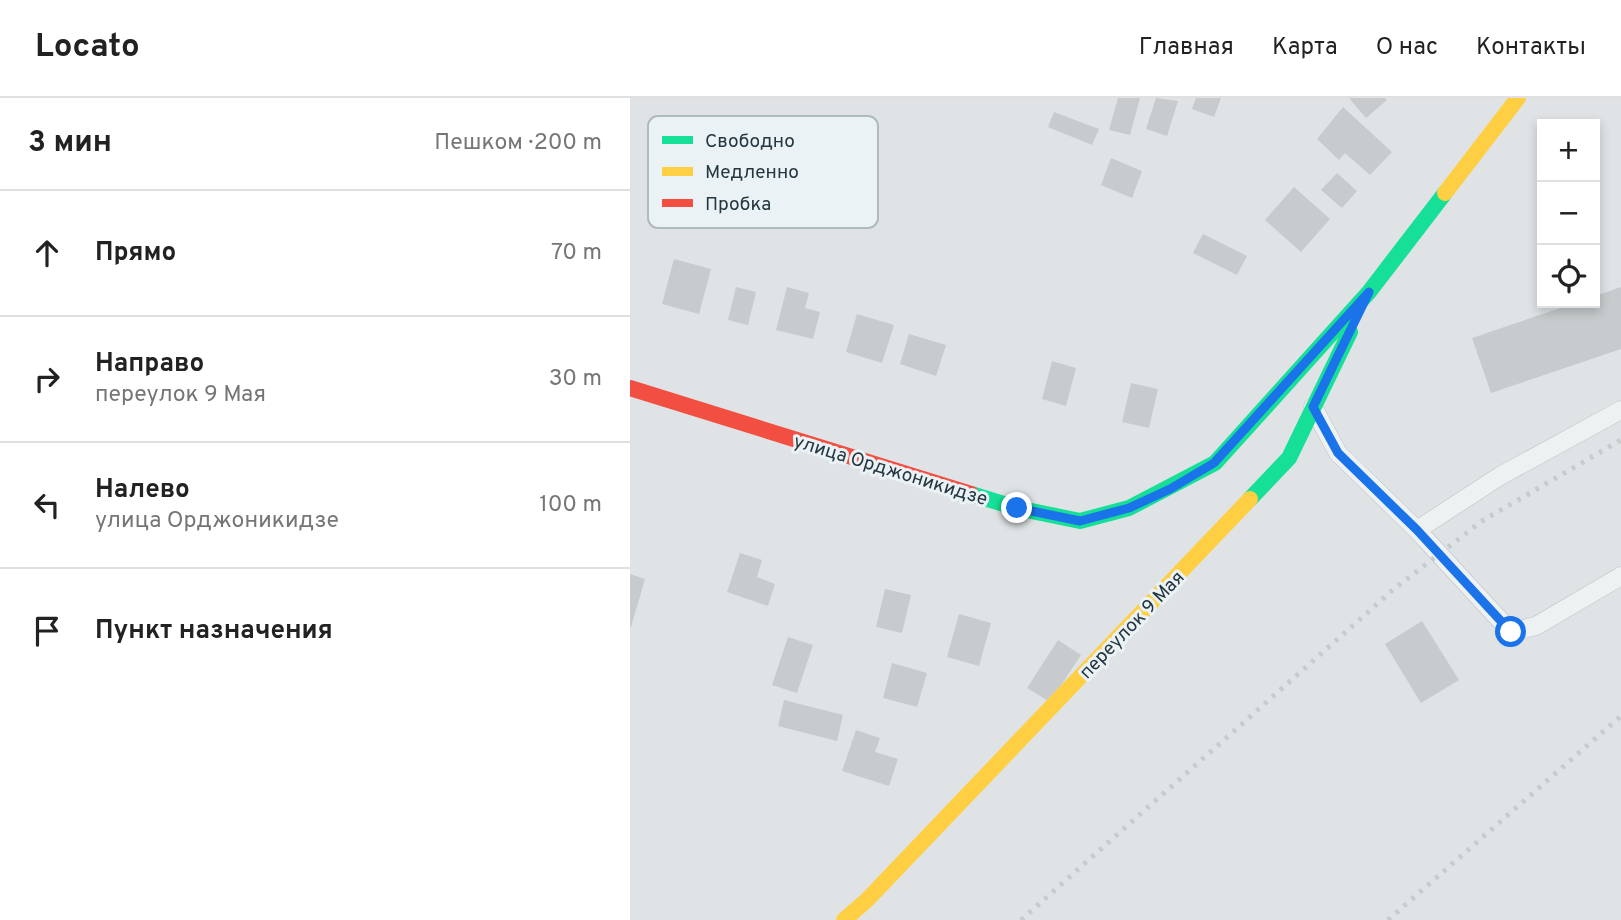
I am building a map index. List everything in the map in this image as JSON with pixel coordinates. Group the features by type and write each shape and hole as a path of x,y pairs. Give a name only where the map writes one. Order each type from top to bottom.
{"main road":[{"name":"улица Орджоникидзе","path":"630,388 1017,508 1080,521 1129,508 1170,489 1214,463 1369,292 1518,98"},
{"name":"переулок 9 Мая","path":"844,920 886,880 1289,458 1369,292"}],"lane":[{"path":"1313,407 1338,453 1417,530 1511,632 1536,626 1621,576"},
{"path":"1417,530 1500,476 1621,410"}],"building":[{"path":"1118,98 1140,98 1130,135 1109,130"},
{"path":"1156,98 1178,101 1167,136 1146,129"},
{"path":"1196,98 1221,98 1214,117 1192,109"},
{"path":"1349,98 1385,98 1387,100 1366,118"},
{"path":"1343,107 1392,152 1370,175 1345,153 1339,160 1317,139"},
{"path":"1054,112 1099,129 1092,145 1048,127"},
{"path":"1111,158 1142,171 1132,198 1101,185"},
{"path":"1337,173 1357,191 1342,208 1321,190"},
{"path":"1294,187 1330,219 1301,252 1265,220"},
{"path":"1203,234 1247,256 1237,275 1193,253"},
{"path":"674,259 711,269 699,314 662,304"},
{"path":"736,287 756,292 748,325 728,320"},
{"path":"787,287 809,293 805,308 820,312 813,339 776,330"},
{"path":"1621,287 1621,349 1491,393 1472,338 1560,308 1600,308 1600,294"},
{"path":"857,314 894,325 882,363 846,352"},
{"path":"909,334 946,345 936,376 900,364"},
{"path":"1052,361 1076,368 1066,406 1042,399"},
{"path":"1131,383 1158,389 1149,428 1122,422"},
{"path":"740,553 762,560 757,577 775,584 768,606 727,592"},
{"path":"630,574 645,579 631,627 630,627"},
{"path":"885,589 911,595 902,633 876,627"},
{"path":"959,614 991,623 979,666 947,657"},
{"path":"1422,621 1459,680 1421,703 1385,644"},
{"path":"788,637 813,645 797,693 772,685"},
{"path":"1058,640 1081,655 1050,702 1027,688"},
{"path":"892,663 927,673 917,707 883,698"},
{"path":"784,700 843,715 837,741 778,726"},
{"path":"856,730 880,738 875,752 898,759 889,786 842,771"}],"railway":[{"path":"1021,920 1394,589 1482,521 1621,440"},
{"path":"1388,920 1621,716"}],"traffic: fast":[{"path":"971,494 1017,508 1080,521 1129,508 1215,463 1369,292 1445,193"},
{"path":"1250,499 1289,458 1350,332"}],"traffic: slow":[{"path":"1445,193 1518,98"},
{"path":"844,920 867,900 1250,499"}],"traffic: jam":[{"path":"630,388 971,494"}],"route":[{"path":"1017,508 1080,521 1129,508 1170,489 1214,463 1369,292 1313,407 1338,453 1417,530 1511,632"}]}
